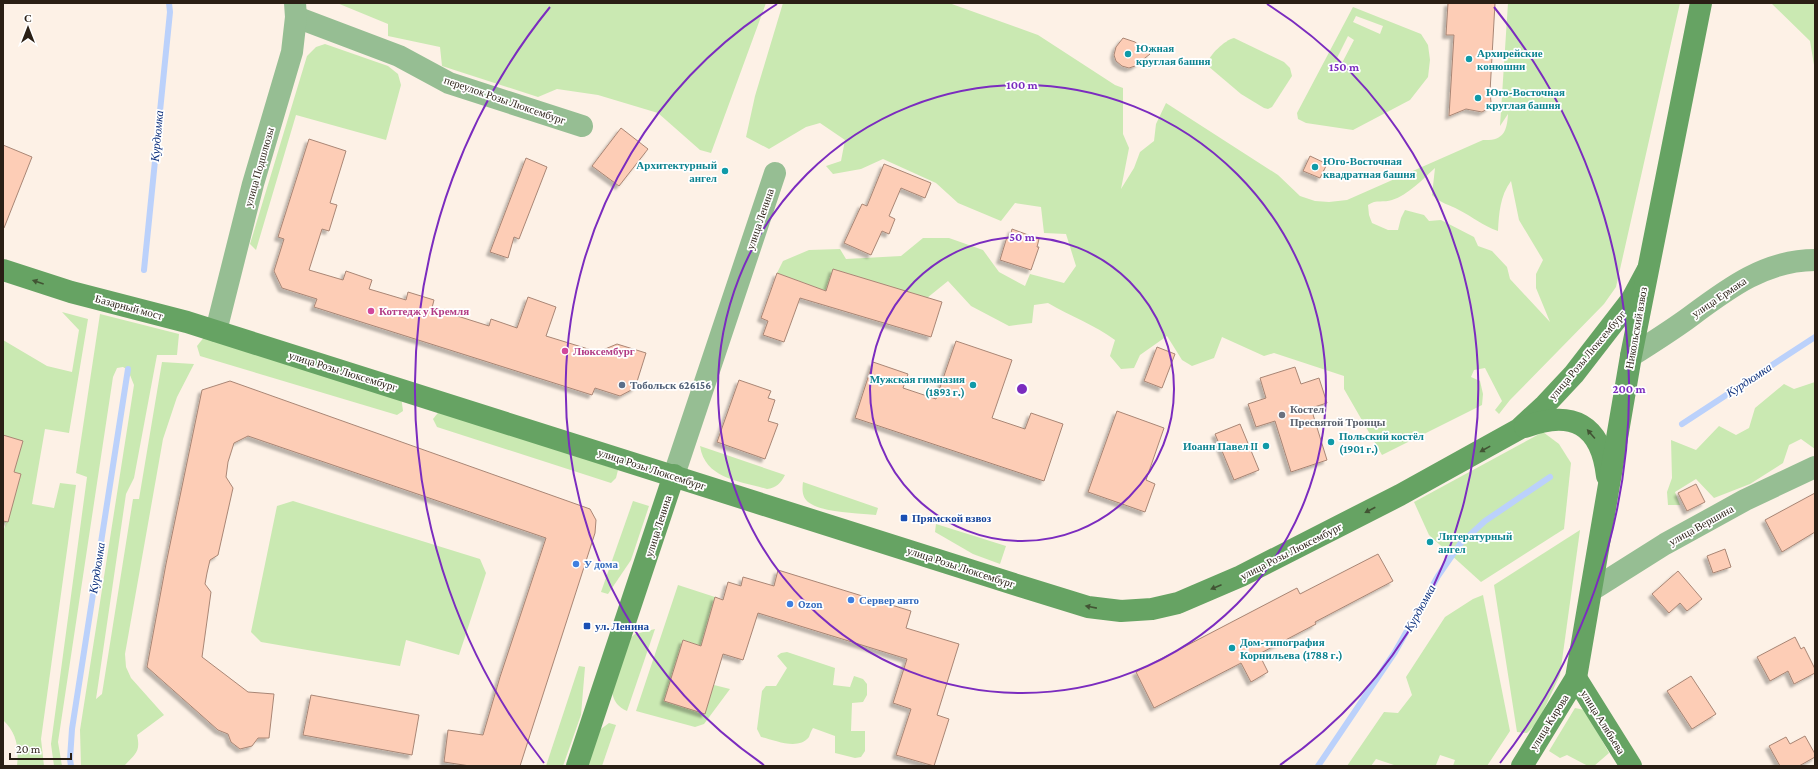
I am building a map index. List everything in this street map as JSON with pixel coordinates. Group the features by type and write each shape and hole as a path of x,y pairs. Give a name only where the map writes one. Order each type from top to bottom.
{"main road":[{"name":"Никольский взвоз","path":"1576,678 1631,356 1701,3"},
{"name":"Базарный мост","path":"4,270 71,292 188,322"},
{"name":"улица Розы Люксембург","path":"188,322 1088,607 1121,611 1152,609 1178,603 1242,576 1400,495 1518,429 1545,405 1579,368 1632,300 1647,271"},
{"path":"1518,429 1538,422 1554,419 1568,420 1578,423 1588,430 1595,438 1605,463 1607,497"},
{"name":"улица Ленина","path":"577,766 674,475"},
{"name":"улица Кирова","path":"1522,766 1576,678"},
{"name":"улица Алябьева","path":"1576,678 1631,766"}],"street":[{"name":"переулок Розы Люксембург","path":"295,10 399,56 449,83 582,126"},
{"name":"улица Подшлюзы","path":"216,331 253,184 292,52 295,10"},
{"name":"улица Ленина","path":"674,475 775,173"},
{"name":"улица Ермака","path":"1631,356 1669,332 1728,288 1752,275 1777,264 1815,260"},
{"name":"улица Вершина","path":"1592,590 1672,541 1745,500 1815,467"}],"green space":[{"path":"337,3 766,3 711,153 700,150 658,113 598,95 557,89 538,97 442,66 440,47 388,36 388,24"},
{"path":"783,3 949,3 1038,35 1115,85 1123,88 1123,134 1129,148 1121,189 1134,168 1140,152 1154,141 1156,124 1166,103 1278,175 1300,196 1315,201 1329,202 1347,200 1483,140 1495,139 1503,134 1508,114 1500,126 1508,3 1680,3 1616,287 1604,304 1510,400 1499,414 1495,410 1502,401 1485,368 1474,370 1471,377 1480,381 1483,394 1482,405 1382,455 1344,389 1344,376 1274,353 1264,356 1222,337 1214,358 1192,366 1182,360 1167,336 1140,355 1134,368 1121,369 1110,356 1115,340 1048,303 1034,305 1032,323 1009,326 971,306 948,281 927,298 833,269 826,291 777,273 783,261 809,250 840,249 846,259 901,256 923,238 949,238 983,250 999,272 1025,286 1030,274 1064,283 1076,266 1066,234 1044,233 1041,207 1015,203 1001,221 958,203 936,183 883,159 861,169 833,174 826,166 841,161 845,140 820,123 806,127 769,149 746,137 755,96","holes":["1435,168 1432,195 1442,202 1498,231 1502,199 1511,181 1519,220 1543,260 1536,274 1536,288 1550,322 1510,279 1507,267 1492,251 1478,246 1474,237 1441,220 1429,221 1424,215 1405,210 1398,230 1388,230 1372,223 1368,205 1374,202 1398,198 1415,186"]},
{"path":"1771,3 1815,3 1815,71 1810,41"},
{"path":"1353,7 1421,34 1428,45 1430,60 1428,77 1410,100 1353,130 1306,123 1298,119 1297,113","holes":["1356,16 1383,26 1380,34 1353,22","1348,36 1354,40 1342,63 1336,60"]},
{"path":"1234,38 1284,62 1290,68 1292,76 1272,107 1268,109 1264,108 1241,94 1208,66 1208,60 1214,52 1230,39"},
{"path":"325,44 388,66 398,74 401,85 386,140 296,115 256,250 250,244 307,56 316,47"},
{"path":"62,312 88,319 69,433 45,429 32,504 54,508 60,483 76,485 41,739 44,766 17,766 18,753 16,741 8,725 3,720 3,532 6,523 3,522 3,509 15,495 21,474 14,472 3,435 3,340 47,366 72,372 79,330"},
{"path":"100,314 179,334 177,355 157,355 134,478 126,494 96,699 102,694 133,499 139,499 162,362 194,364 177,397 163,439 125,654 126,667 131,678 164,715 137,735 138,749 124,766 81,766 80,730 134,385 128,370 123,367 117,368 113,377 58,742 62,766 54,766 51,744 87,477 76,473"},
{"path":"205,336 401,396 403,411 397,415 200,356 197,346"},
{"path":"1815,382 1815,449 1801,439 1789,445 1783,463 1750,484 1714,498 1696,479 1675,492 1680,505 1668,505 1667,492 1672,478 1671,440 1696,450 1719,426 1736,435 1749,428 1755,408 1784,384 1794,389"},
{"path":"441,409 618,470 616,478 611,483 437,427 433,419"},
{"path":"1543,432 1559,444 1571,463 1564,529 1481,582 1429,535 1414,502"},
{"path":"700,446 785,475 778,485 767,489 735,481 716,472 709,466 703,457"},
{"path":"803,482 878,508 876,515 840,512 814,506 805,498"},
{"path":"293,501 480,559 486,573 459,655 406,640 400,666 261,642 251,632 277,506"},
{"path":"633,501 649,506 631,560 608,594 601,592"},
{"path":"936,524 1006,546 1000,564 973,554 935,532"},
{"path":"1580,530 1560,675 1538,722 1527,733 1517,732 1494,585"},
{"path":"678,585 715,597 701,646 683,640 664,701 714,685 730,689 704,724 695,727 636,711"},
{"path":"1483,595 1510,731 1487,766 1453,766 1455,760 1440,755 1436,765 1438,766 1397,766 1376,759 1371,766 1347,766 1384,712 1398,713 1412,695 1406,677 1445,617 1473,599"},
{"path":"655,629 627,711 617,704 612,692 629,639 635,634"},
{"path":"787,652 835,668 833,685 850,687 854,676 863,679 867,684 867,695 863,702 852,703 851,731 865,731 865,751 861,757 855,758 835,753 835,736 813,728 809,737 799,743 793,744 779,742 761,737 757,729 762,691 766,686 776,686 787,668 777,656 781,653"},
{"path":"579,666 585,667 581,715 563,766 546,766"},
{"path":"1575,708 1585,710 1609,753 1594,766 1588,766 1567,755 1560,758 1549,751"},
{"path":"609,723 616,725 602,766 587,766 597,732"}],"building":[{"name":"Архирейские конюшни","path":"1448,3 1495,3 1490,92 1491,102 1489,108 1482,112 1466,109 1449,116 1454,35 1446,35"},
{"name":"Южная круглая башня","path":"1123,38 1135,42 1150,54 1135,66 1129,68 1122,66 1116,61 1114,55 1116,47"},
{"path":"621,128 648,149 619,186 592,166"},
{"path":"309,139 346,151 330,203 337,205 329,231 322,229 309,270 343,280 346,271 372,280 369,289 406,300 408,292 434,300 432,308 489,326 491,319 517,328 528,297 556,307 546,336 598,352 617,344 646,353 635,388 620,396 595,388 592,395 314,307 317,299 282,288 274,271 284,239 278,237"},
{"path":"3,145 32,157 4,228 3,228"},
{"name":"Юго-Восточная квадратная башня","path":"1310,156 1327,164 1320,178 1303,171"},
{"path":"526,158 547,167 519,239 514,237 508,258 490,252"},
{"path":"884,164 931,183 925,198 901,188 889,216 895,219 889,234 882,231 871,255 844,243 862,204 867,206"},
{"path":"1012,229 1039,239 1037,247 1039,247 1031,270 1000,260 1007,237 1010,237"},
{"path":"833,269 942,302 931,337 800,298 784,342 763,335 768,321 761,318 777,273 826,291"},
{"path":"956,341 1012,360 992,418 1025,429 1031,413 1063,424 1044,481 855,418 873,362 908,374 903,388 936,399"},
{"path":"1157,347 1175,354 1162,388 1144,381"},
{"name":"Костел Пресвятой Троицы","path":"1295,367 1301,384 1319,378 1327,403 1311,408 1327,460 1291,472 1275,421 1256,427 1248,404 1266,398 1260,378"},
{"path":"739,380 771,391 768,398 775,400 768,421 778,424 765,459 717,442"},
{"path":"230,381 590,509 596,520 595,533 520,766 470,766 444,762 448,730 483,735 500,677 546,538 248,436 234,443 228,462 226,477 233,488 218,555 210,560 207,573 205,584 211,592 202,657 248,692 274,694 269,738 258,738 252,746 240,749 231,742 228,734 218,730 147,667 166,564 202,390"},
{"path":"1117,411 1164,428 1146,480 1155,484 1145,512 1088,492"},
{"path":"1240,424 1259,470 1234,480 1215,434"},
{"path":"3,435 23,441 14,472 21,474 8,522 3,521"},
{"path":"1696,484 1705,502 1687,511 1678,493"},
{"path":"1815,493 1815,532 1782,552 1765,520"},
{"path":"1725,549 1731,567 1713,573 1707,556"},
{"path":"1378,554 1393,581 1315,622 1316,624 1259,654 1268,672 1251,682 1241,663 1154,708 1136,672 1297,588 1300,594"},
{"path":"778,570 911,611 906,628 959,644 937,715 949,719 934,766 896,755 911,709 893,703 907,659 758,613 743,660 723,654 705,714 664,701 683,640 701,646 715,597 723,600 728,582 741,586 743,577 774,586"},
{"path":"1678,571 1702,599 1687,611 1680,603 1669,613 1652,594"},
{"path":"1795,637 1801,649 1804,647 1815,669 1815,673 1794,684 1788,671 1770,681 1757,657"},
{"path":"1691,676 1716,714 1692,729 1667,691"},
{"path":"311,695 419,715 412,755 303,735"},
{"path":"1805,736 1815,754 1815,757 1799,766 1780,766 1769,746 1786,737 1790,744"}],"waterway":[{"name":"Курдюмка","path":"144,270 170,12 169,3"},
{"name":"Курдюмка","path":"1682,424 1815,337"},
{"name":"Курдюмка","path":"71,766 72,729 128,369"},
{"name":"Курдюмка","path":"1318,766 1395,652 1438,576 1460,544 1485,521 1550,477"}],"place":[{"name":"Южная круглая башня","path":"1128,54"},
{"name":"Архирейские конюшни","path":"1469,59"},
{"name":"Юго-Восточная круглая башня","path":"1478,98"},
{"name":"Юго-Восточная квадратная башня","path":"1315,167"},
{"name":"Архитектурный ангел","path":"725,171"},
{"name":"Коттедж у Кремля","path":"371,311"},
{"name":"Люксембург","path":"565,351"},
{"name":"Тобольск 626156","path":"622,385"},
{"name":"Мужская гимназия (1893 г.)","path":"973,385"},
{"name":"Костел Пресвятой Троицы","path":"1282,415"},
{"name":"Польский костёл (1901 г.)","path":"1331,442"},
{"name":"Иоанн Павел II","path":"1266,446"},
{"name":"Прямской взвоз","path":"904,518"},
{"name":"Литературный ангел","path":"1430,542"},
{"name":"У дома","path":"576,564"},
{"name":"Сервер авто","path":"851,600"},
{"name":"Ozon","path":"790,604"},
{"name":"ул. Ленина","path":"587,626"},
{"name":"Дом-типография Корнильева (1788 г.)","path":"1232,648"}]}
